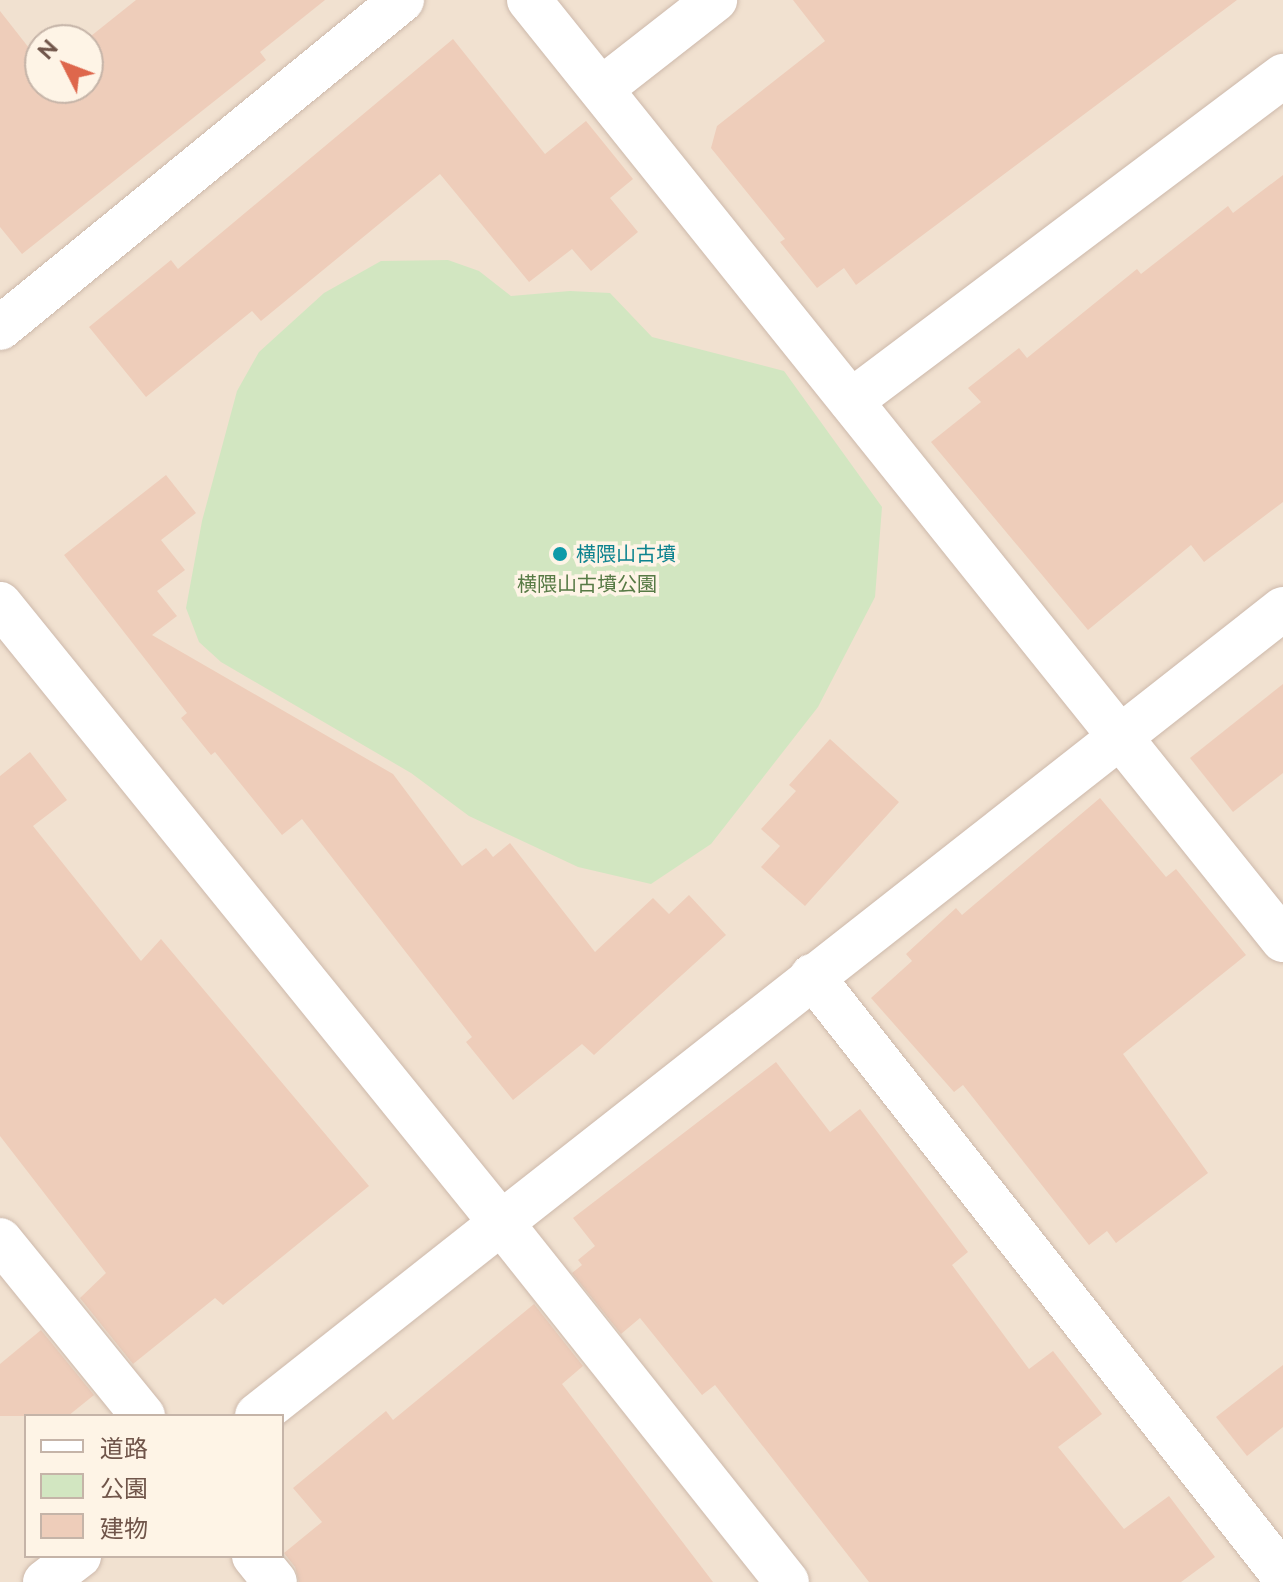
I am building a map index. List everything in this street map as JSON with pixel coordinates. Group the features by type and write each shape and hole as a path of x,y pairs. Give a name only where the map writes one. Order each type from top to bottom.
{"street":[{"path":"0,328 402,0"},
{"path":"529,0 1283,940"},
{"path":"601,89 715,0"},
{"path":"851,401 1283,76"},
{"path":"0,604 787,1582"},
{"path":"260,1414 812,976 1283,609"},
{"path":"812,976 1283,1575"},
{"path":"0,1240 141,1414"},
{"path":"45,1582 76,1558"},
{"path":"256,1558 275,1582"}],"shaded area":[{"path":"0,0 1283,0 1283,1582 0,1582"}],"green space":[{"name":"横隈山古墳公園","path":"448,260 479,271 511,296 570,291 610,293 652,337 784,371 882,507 875,597 818,707 711,844 651,884 578,867 469,816 411,773 221,662 199,642 186,608 202,521 237,391 259,352 324,293 381,261"}],"building":[{"path":"136,0 325,0 260,52 266,60 22,254 0,227 0,11 24,42 24,104 104,104 104,26"},
{"path":"793,0 1237,0 856,285 844,268 817,288 780,242 785,239 711,148 717,126 825,41"},
{"path":"453,39 545,154 586,121 633,179 610,198 638,232 591,271 572,249 529,282 440,174 261,321 252,311 146,397 89,327 171,260 178,269"},
{"path":"1283,175 1283,502 1204,562 1191,545 1088,630 931,442 981,402 968,388 1019,348 1027,358 1137,269 1141,274 1228,206 1233,213"},
{"path":"166,475 196,513 161,540 185,570 157,591 177,616 152,635 393,774 462,866 486,848 493,857 510,843 595,952 653,898 669,914 689,895 726,935 594,1055 582,1044 513,1100 466,1042 472,1037 302,819 282,835 215,752 211,755 181,718 187,713 64,555"},
{"path":"1283,684 1283,773 1233,812 1190,758"},
{"path":"830,739 899,802 805,906 761,867 780,846 761,829 796,791 789,785"},
{"path":"30,752 67,800 33,826 141,961 161,939 369,1186 223,1305 215,1298 133,1364 80,1298 106,1273 0,1136 0,776"},
{"path":"1100,798 1166,877 1176,869 1246,955 1123,1054 1208,1173 1116,1243 1107,1231 1089,1245 963,1085 954,1092 871,998 912,961 906,954 956,908 962,915"},
{"path":"776,1062 830,1132 860,1109 968,1252 952,1265 1029,1369 1053,1351 1102,1414 1058,1447 1124,1529 1169,1496 1215,1557 1181,1582 869,1582 715,1385 702,1395 640,1318 621,1334 572,1273 582,1265 578,1260 595,1246 573,1218"},
{"path":"534,1304 583,1366 562,1384 713,1582 299,1582 295,1567 284,1553 322,1522 293,1488 386,1411 393,1420"},
{"path":"41,1330 94,1395 70,1414 0,1416 0,1364"},
{"path":"1283,1365 1283,1427 1247,1456 1216,1417"}],"place":[{"name":"横隈山古墳","path":"560,554"}]}
